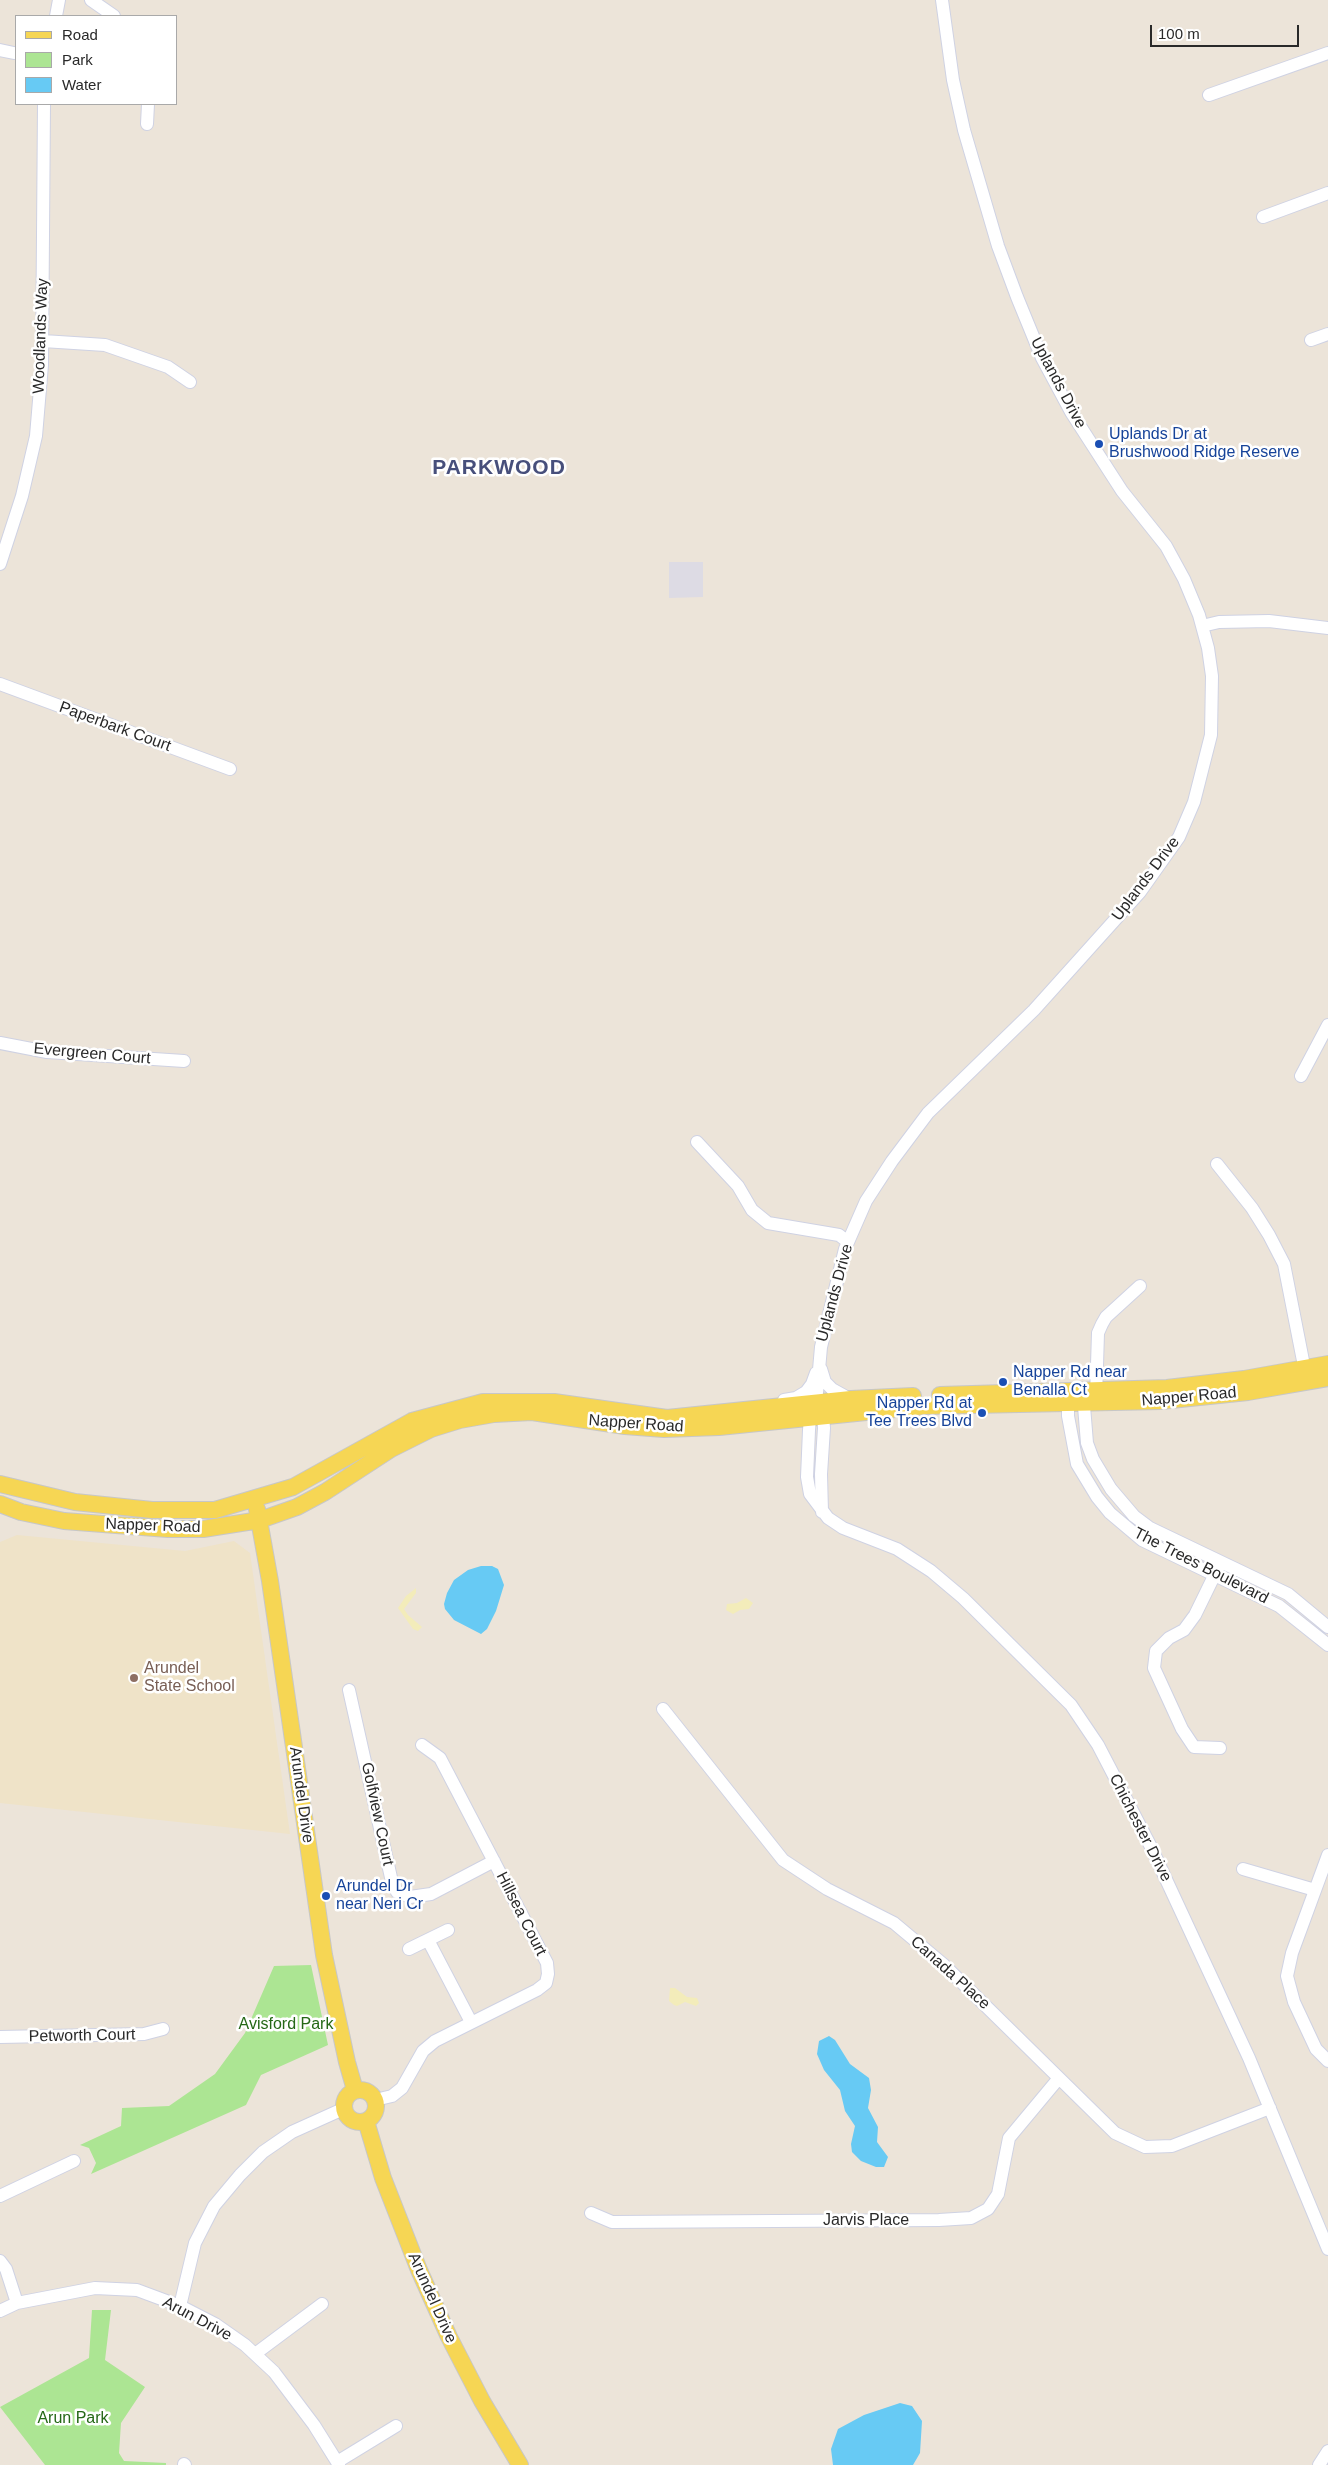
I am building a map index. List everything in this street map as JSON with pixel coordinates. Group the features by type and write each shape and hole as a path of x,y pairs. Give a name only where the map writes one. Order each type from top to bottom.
{"main road":[{"name":"Napper Road","path":"1305,1375 1328,1364"},
{"name":"Napper Road","path":"0,1504 21,1512 64,1521 168,1529 203,1529 260,1520 308,1502 383,1454 415,1437 446,1424 478,1416 509,1412 532,1412 625,1426 664,1429 816,1413 1082,1397 1305,1375 1328,1378"},
{"name":"Napper Road","path":"0,1484 75,1502 152,1510 215,1510 293,1487 412,1421 483,1402 554,1402 667,1418 722,1414 816,1413 851,1399 1082,1397"},
{"name":"Arundel Drive","path":"255,1499 260,1520 324,1955 347,2062 355,2090"},
{"path":"355,2090 367,2091 376,2100 375,2112 366,2121 361,2122 350,2119 343,2109 346,2097 355,2090"},
{"name":"Arundel Drive","path":"366,2121 383,2178 418,2270 449,2337 482,2401 520,2465"}],"street":[{"path":"56,15 59,0"},
{"path":"91,0 113,15"},
{"name":"Uplands Drive","path":"816,1413 819,1364 823,1338 848,1242 866,1201 892,1161 928,1113 1034,1010 1140,892 1179,837 1194,802 1211,735 1212,676 1208,648 1202,626 1184,579 1166,546 1122,491 1071,412 1042,358 998,246 964,130 951,72 942,0"},
{"path":"0,50 14,53"},
{"path":"1209,96 1328,52"},
{"name":"Woodlands Way","path":"0,564 22,496 36,436 42,341 44,105"},
{"path":"146,124 148,105"},
{"path":"1263,217 1328,193"},
{"path":"1311,340 1328,334"},
{"path":"42,341 106,345 168,367 190,382"},
{"path":"1202,626 1219,622 1254,621 1328,628"},
{"name":"Paperbark Court","path":"0,684 230,769"},
{"path":"1301,1076 1328,1025"},
{"name":"Evergreen Court","path":"0,1043 47,1052 184,1061"},
{"path":"697,1142 738,1186 752,1210 768,1223 839,1235 848,1242"},
{"path":"1216,1164 1252,1208 1284,1264 1305,1375"},
{"name":"The Trees Boulevard","path":"1140,1286 1106,1317 1098,1333 1082,1397 1087,1443 1093,1459 1110,1489 1134,1516 1150,1528 1279,1606 1328,1645"},
{"path":"722,1414 737,1408 796,1398 812,1384 819,1364"},
{"name":"Uplands Drive","path":"819,1364 828,1385 839,1394 851,1399"},
{"name":"Chichester Drive","path":"816,1413 822,1512 843,1528 897,1549 931,1571 963,1598 1071,1705 1098,1745 1152,1846 1270,2108 1328,2248"},
{"path":"1218,1568 1195,1615 1184,1630 1169,1638 1156,1650 1154,1668 1182,1729 1194,1747 1220,1748"},
{"name":"The Trees Boulevard","path":"1218,1568 1288,1594 1328,1627"},
{"name":"Golfview Court","path":"350,1690 392,1882 397,1892 410,1897 432,1894 494,1861"},
{"name":"Canada Place","path":"663,1709 783,1860 827,1889 894,1923 943,1964 1114,2133 1144,2147 1172,2146 1270,2108"},
{"name":"Hillsea Court","path":"376,2100 392,2096 402,2088 423,2051 435,2041 537,1990 546,1983 548,1974 547,1964 440,1758 422,1745"},
{"path":"1328,1855 1292,1953 1287,1976 1294,2002 1316,2049 1328,2061"},
{"path":"1243,1870 1315,1890"},
{"path":"409,1949 448,1930"},
{"path":"428,1940 471,2022"},
{"name":"Petworth Court","path":"0,2037 144,2034 163,2029"},
{"name":"Jarvis Place","path":"591,2213 612,2222 938,2220 971,2218 988,2209 998,2194 1009,2138 1059,2078"},
{"path":"180,2306 196,2243 214,2206 220,2198 240,2175 278,2142 292,2132 343,2109"},
{"path":"0,2196 74,2161"},
{"path":"0,2261 6,2269 17,2303"},
{"name":"Arun Drive","path":"0,2312 17,2303 96,2288 137,2290 180,2306 215,2324 255,2354 274,2372 314,2425 338,2463"},
{"path":"255,2354 322,2304"},
{"path":"338,2463 396,2426"},
{"path":"1319,2465 1328,2451"}],"shaded area":[{"path":"669,562 703,562 703,597 669,598"},
{"name":"Arundel State School","path":"17,1535 185,1551 234,1541 250,1553 290,1834 0,1803 0,1542"}],"green space":[{"name":"Avisford Park","path":"311,1965 328,2045 261,2075 246,2105 91,2174 96,2163 89,2148 80,2145 121,2126 122,2108 169,2106 215,2074 245,2033 274,1966"},
{"name":"Arun Park","path":"92,2310 111,2310 105,2360 145,2387 121,2423 119,2453 124,2461 166,2463 166,2465 45,2465 0,2407 89,2358"}],"sand":[{"path":"416,1588 416,1593 404,1609 422,1627 418,1631 413,1629 398,1608 406,1596"},
{"path":"746,1598 753,1603 749,1609 740,1610 733,1614 726,1610 727,1604 737,1603"},
{"path":"670,1988 675,1988 687,1997 697,1998 699,2003 696,2006 685,2002 677,2006 674,2005 669,2001"}],"water":[{"path":"481,1566 492,1566 498,1569 504,1585 496,1611 487,1629 481,1634 454,1620 445,1609 444,1604 454,1580 468,1570"},
{"path":"829,2036 835,2040 850,2064 869,2078 871,2090 868,2108 878,2127 877,2142 888,2157 884,2167 876,2167 861,2161 852,2152 851,2144 855,2126 845,2111 840,2090 824,2070 817,2054 819,2041"},
{"path":"900,2403 912,2406 922,2421 920,2453 913,2465 833,2465 831,2449 838,2429 864,2415"}],"place":[{"name":"Uplands Dr at Brushwood Ridge Reserve","path":"1099,444"},
{"name":"Napper Rd near Benalla Ct","path":"1003,1382"},
{"name":"Napper Rd at Tee Trees Blvd","path":"982,1413"},
{"name":"Arundel State School","path":"134,1678"},
{"name":"Arundel Dr near Neri Cr","path":"326,1896"}],"district":[{"name":"PARKWOOD","path":"499,468"}]}
